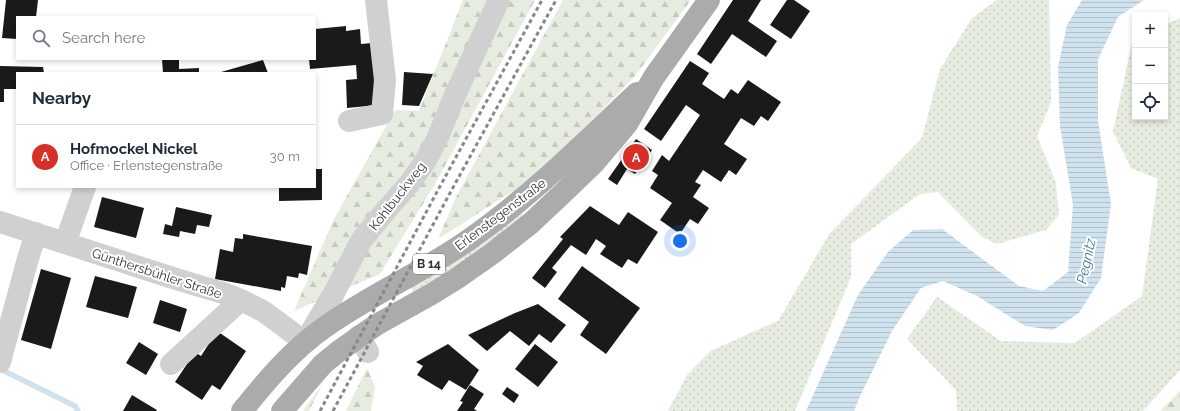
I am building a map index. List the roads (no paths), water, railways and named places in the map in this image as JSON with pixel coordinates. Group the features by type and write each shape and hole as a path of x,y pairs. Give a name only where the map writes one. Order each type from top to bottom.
{"main road":[{"name":"Erlenstegenstraße","path":"282,411 323,364 339,351 364,344 376,325 430,295 493,253 531,223 563,193 595,162 627,124 654,77 709,0"},
{"name":"Erlenstegenstraße","path":"242,411 269,379 305,342 324,327 350,310 413,274 487,227 547,178 654,77"},
{"path":"547,178 563,193"},
{"path":"305,342 323,364"}],"street":[{"path":"349,121 382,114 385,80 376,0"},
{"name":"Kohlbuckweg","path":"305,342 333,294 361,241 409,184 425,162 438,137 455,95 499,0"},
{"path":"65,243 85,188"},
{"name":"Günthersbühler Straße","path":"0,222 241,300 263,311 305,342"},
{"path":"1,360 36,233"},
{"path":"171,364 241,300"}],"water":[{"name":"Pegnitz","path":"1082,0 1144,0 1118,17 1098,59 1098,121 1111,204 1101,278 1079,313 1053,330 1025,326 977,296 943,281 921,288 892,331 854,411 806,411 858,295 888,252 913,230 942,229 1019,286 1043,291 1068,272 1073,205 1060,126 1058,67 1067,25"}],"waterway":[{"path":"0,369 75,406 78,411"}],"railway":[{"path":"320,411 438,190 542,0"},
{"path":"333,411 556,0"}],"place":[{"name":"Hofmockel Nickel","path":"636,157"}]}
